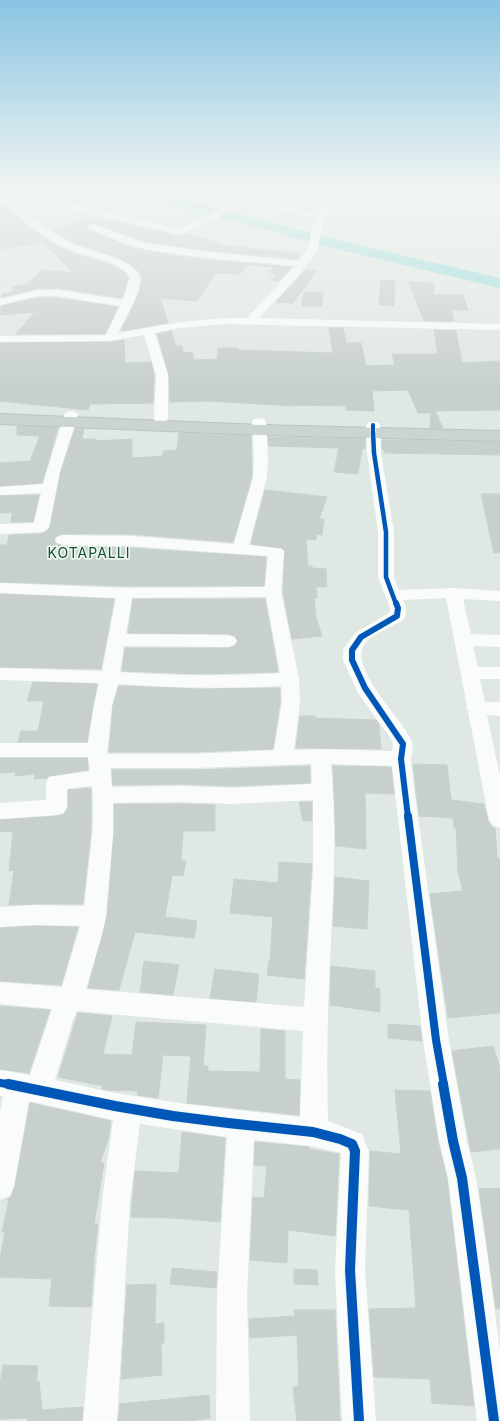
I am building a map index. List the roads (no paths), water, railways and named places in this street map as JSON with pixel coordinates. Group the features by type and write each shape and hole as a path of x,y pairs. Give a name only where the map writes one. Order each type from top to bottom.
{"main road":[{"path":"0,414 259,426 374,429 500,429"},
{"path":"0,419 161,418 259,426"},
{"path":"374,429 500,436"}],"street":[{"path":"94,255 119,264 132,272 135,278 131,294 110,338"},
{"path":"119,264 131,255"},
{"path":"215,255 302,264"},
{"path":"250,322 294,274 308,255"},
{"path":"0,302 37,293 58,293 126,304"},
{"path":"0,339 110,338 148,330 198,323 250,322 500,327"},
{"path":"148,330 162,374 161,418"},
{"path":"0,529 41,527 48,488 70,418"},
{"path":"240,550 260,477 261,458 259,426"},
{"path":"374,429 374,453 386,532 386,577 398,608 397,616 361,637 352,650 352,660 365,688 403,744 401,759 436,1040 453,1141 462,1178 474,1258 484,1352 494,1421"},
{"path":"0,491 48,488"},
{"path":"63,540 130,542 276,552 273,592 290,679 291,702 287,717 283,757"},
{"path":"0,588 125,593 273,592"},
{"path":"0,1186 19,1086 70,1000 94,916 102,834 100,771 103,705 110,677 125,593"},
{"path":"394,595 453,593 500,596"},
{"path":"453,593 464,640 475,708 489,777 500,820"},
{"path":"117,640 228,641"},
{"path":"464,640 500,641"},
{"path":"470,673 500,673"},
{"path":"0,674 110,677 181,682 237,682 290,679"},
{"path":"475,708 500,709"},
{"path":"0,750 100,771 183,794 231,796 324,791"},
{"path":"0,811 57,807 56,783 100,771 193,761 283,757 320,756 401,759"},
{"path":"314,1133 315,1020 322,901 324,791 320,756"},
{"path":"0,917 34,915 94,916"},
{"path":"0,993 315,1020"},
{"path":"19,1086 128,1109 241,1125 314,1133 345,1140 352,1144 355,1151 350,1270 359,1421"},
{"path":"100,1421 116,1201 128,1109"},
{"path":"233,1421 232,1296 241,1125"}],"waterway":[{"path":"382,255 500,283"}],"district":[{"name":"KOTAPALLI","path":"89,553"}]}
